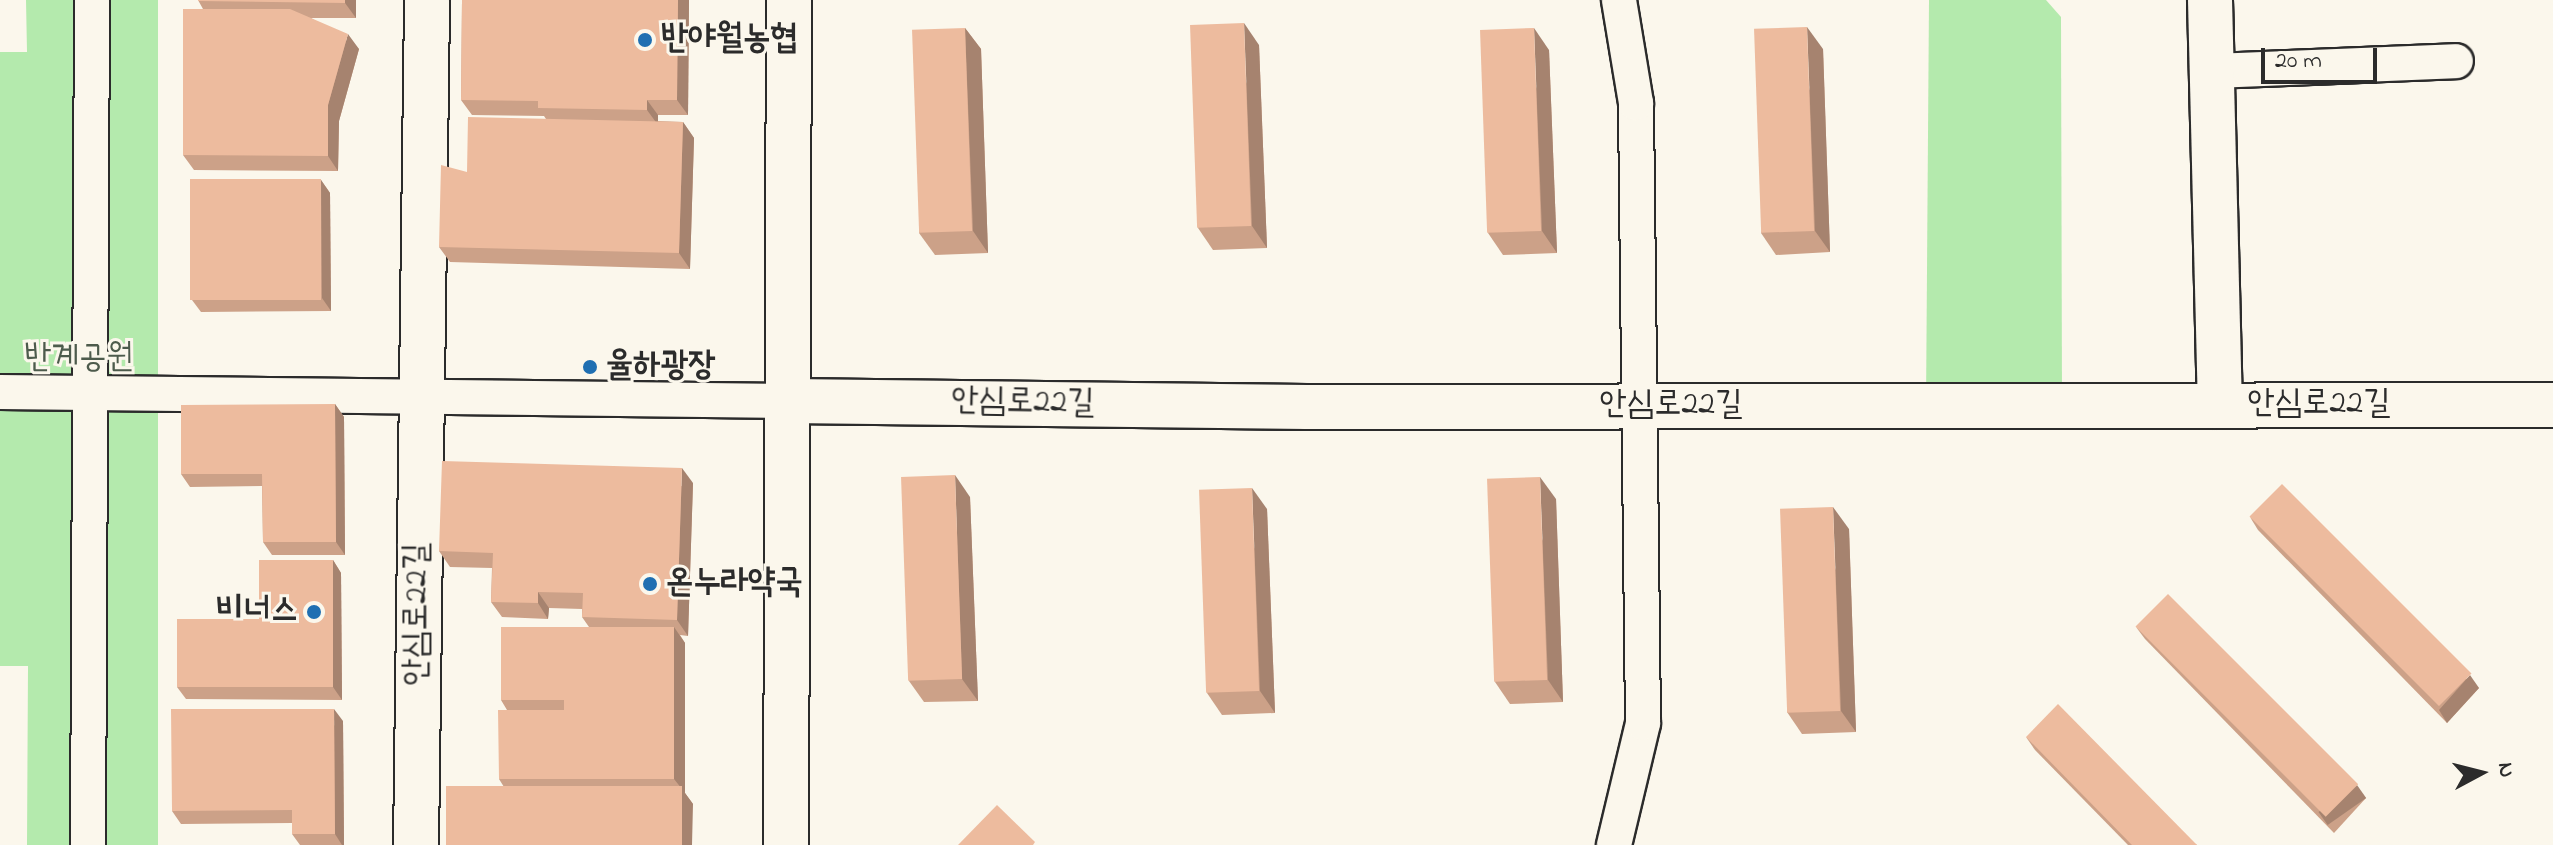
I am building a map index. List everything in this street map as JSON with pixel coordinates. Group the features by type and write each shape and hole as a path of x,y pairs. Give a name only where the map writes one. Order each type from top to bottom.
{"street":[{"path":"88,845 92,0"},
{"name":"안심로22길","path":"416,845 419,396 427,0"},
{"path":"786,845 789,0"},
{"path":"1614,845 1643,723 1636,103 1619,0"},
{"path":"2210,0 2220,406"},
{"path":"2212,71 2456,61"},
{"path":"0,392 789,401"},
{"name":"안심로22길","path":"789,401 1639,406 2553,405"}],"green space":[{"name":"반계공원","path":"26,0 158,0 158,845 27,845 28,666 0,666 0,52 27,52"},
{"path":"1929,0 2046,0 2061,17 2062,406 1926,406"}],"building":[{"path":"345,0 345,3 198,1"},
{"path":"462,0 678,0 677,100 647,100 647,110 538,108 538,101 461,100"},
{"path":"183,9 290,9 348,34 328,105 328,156 183,155"},
{"path":"1244,23 1251,226 1197,228 1190,25"},
{"path":"1807,27 1814,231 1761,233 1754,29"},
{"path":"965,28 972,231 919,233 912,30"},
{"path":"1534,28 1541,231 1487,233 1480,30"},
{"path":"468,117 683,122 679,253 439,247 441,165 467,172"},
{"path":"190,179 321,179 321,300 190,300"},
{"path":"335,404 336,542 263,542 262,474 181,474 181,405"},
{"path":"442,461 682,468 677,620 582,617 583,593 538,592 538,603 491,602 493,553 439,551"},
{"path":"955,475 962,679 908,681 901,477"},
{"path":"1540,477 1547,680 1494,682 1487,479"},
{"path":"2282,484 2472,674 2439,706 2249,517"},
{"path":"1252,488 1259,691 1206,693 1199,490"},
{"path":"1833,507 1840,711 1787,713 1780,509"},
{"path":"259,560 333,560 333,687 177,687 177,619 259,619"},
{"path":"2168,594 2358,784 2326,817 2135,627"},
{"path":"501,627 674,627 674,779 499,779 498,710 564,710 564,700 501,700"},
{"path":"2058,704 2197,845 2132,845 2026,737"},
{"path":"171,709 334,709 335,834 292,834 292,810 172,811"},
{"path":"446,786 682,786 682,845 446,845"},
{"path":"997,805 1035,842 1033,845 958,845"}],"place":[{"name":"반야월농협","path":"645,40"},
{"name":"율하광장","path":"590,367"},
{"name":"온누라약국","path":"650,584"},
{"name":"비너스","path":"314,612"}]}
